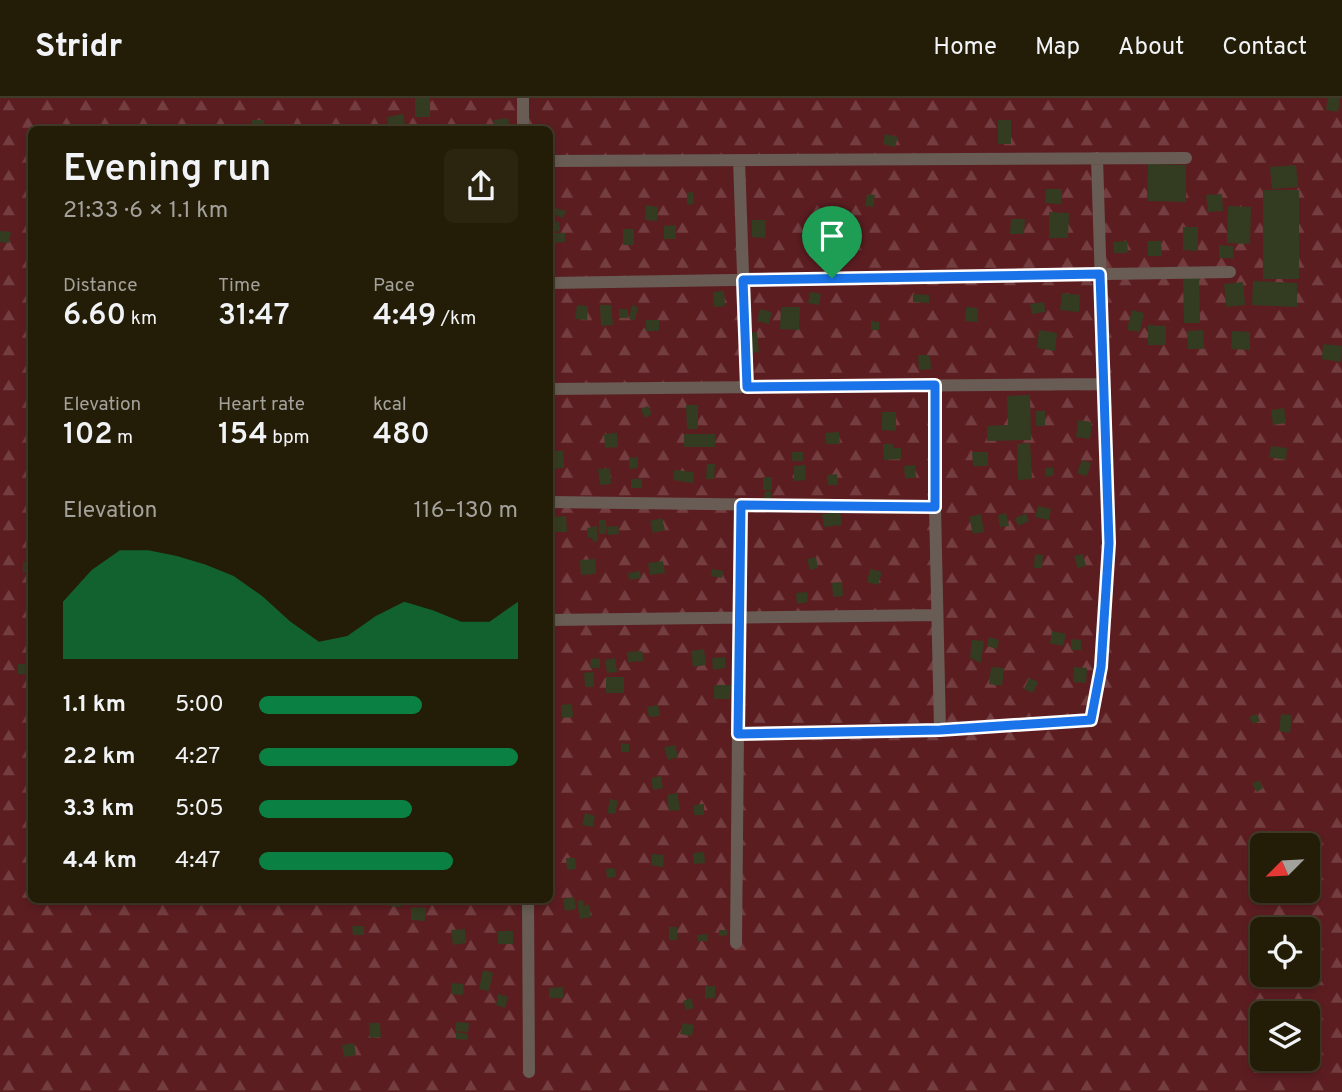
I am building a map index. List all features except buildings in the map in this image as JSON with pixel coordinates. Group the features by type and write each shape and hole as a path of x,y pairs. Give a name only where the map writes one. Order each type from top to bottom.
{"street":[{"path":"523,98 523,126"},
{"path":"738,734 940,730 1091,720 1101,667 1109,543 1097,158"},
{"path":"553,161 1186,158"},
{"path":"738,160 747,387"},
{"path":"553,283 1230,272"},
{"path":"553,388 1103,384"},
{"path":"935,385 940,730"},
{"path":"553,502 935,507"},
{"path":"736,943 741,505"},
{"path":"553,620 937,615"},
{"path":"528,903 529,1072"}],"green space":[{"path":"0,98 1342,98 1342,1092 0,1092"}],"route":[{"path":"1100,274 1109,543 1101,667 1091,720 940,730 738,734 741,505 935,507 935,385 747,387 743,280 832,278 1100,274"}]}
